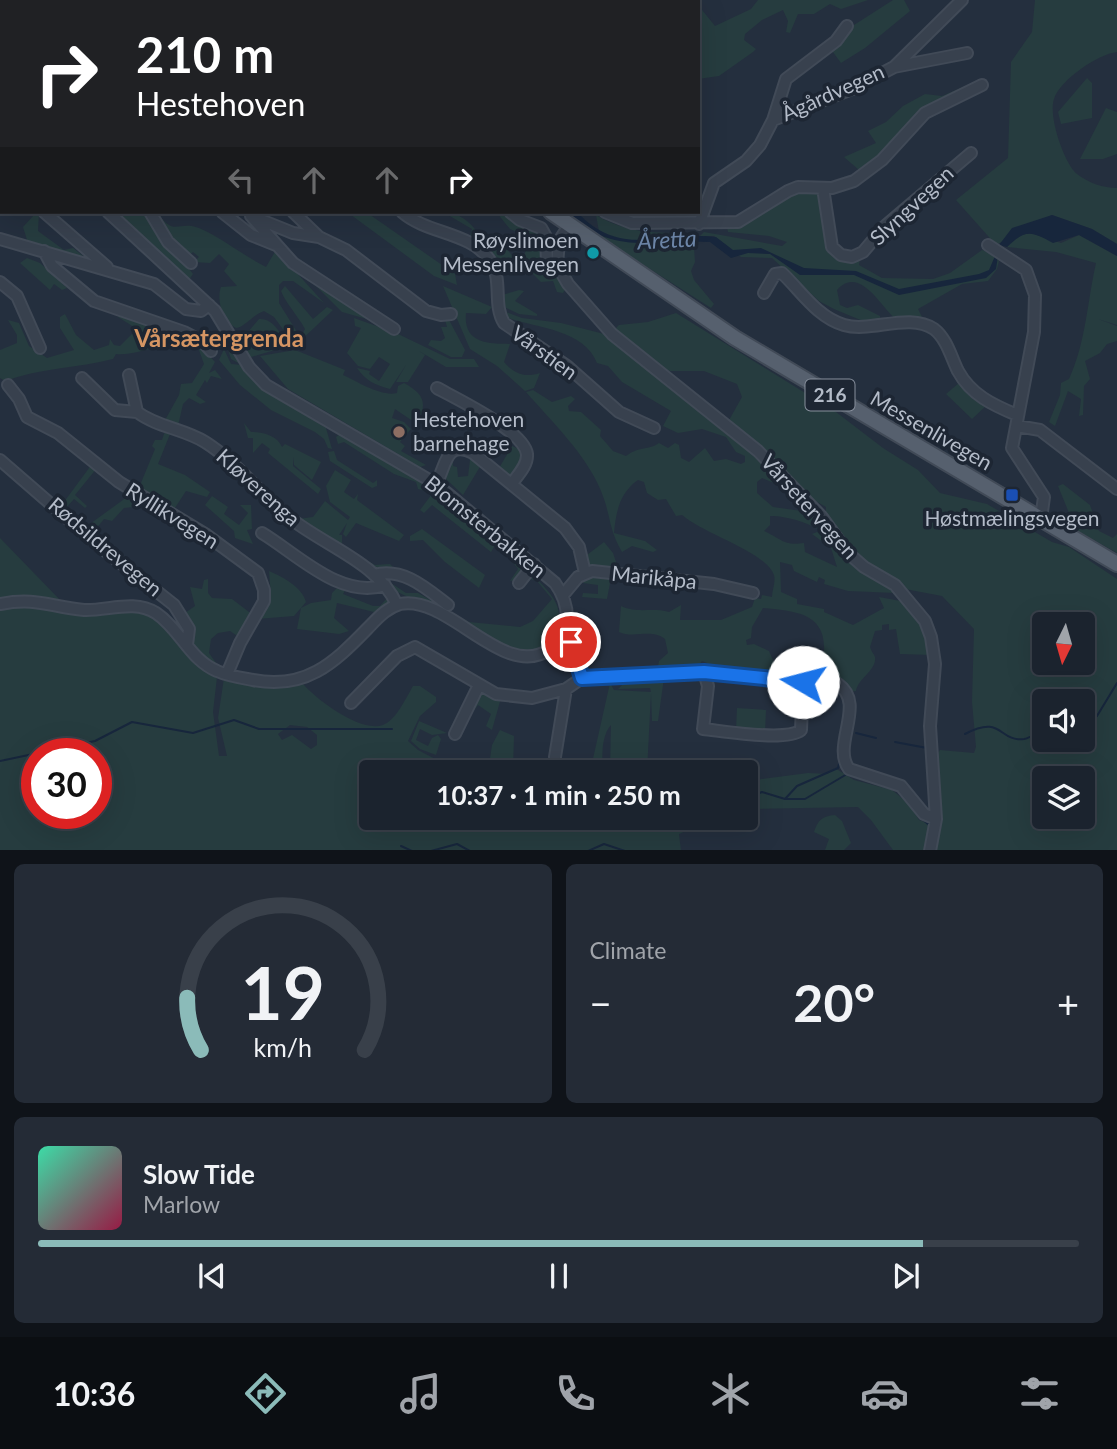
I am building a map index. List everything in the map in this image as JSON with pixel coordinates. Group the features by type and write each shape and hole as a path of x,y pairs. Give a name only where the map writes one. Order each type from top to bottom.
{"main road":[{"name":"Messenlivegen","path":"554,214 735,338 1117,564"}],"street":[{"name":"Ågårdvegen","path":"894,67 962,0"},
{"name":"Ågårdvegen","path":"699,224 714,183 755,152 773,120 786,79 836,41 847,26"},
{"name":"Ågårdvegen","path":"773,120 834,97 894,67 967,53"},
{"path":"610,214 632,223 738,222 799,187 823,188 854,181 882,160 925,113 982,85"},
{"name":"Slyngvegen","path":"823,188 832,247 841,255 852,257 863,252 885,226 971,153"},
{"path":"46,214 112,271"},
{"name":"Blomsterbakken","path":"110,214 222,319 249,367 274,392 436,484 534,564 563,595 567,613 563,636"},
{"path":"151,214 169,242 191,263"},
{"path":"225,214 251,235 279,246"},
{"path":"249,214 293,263 320,283 383,318 394,329"},
{"path":"249,214 301,235 319,237"},
{"path":"295,214 319,237 346,250 426,311 440,315 451,314"},
{"name":"Vårstien","path":"405,214 422,226 464,241 482,251 497,276 499,311 509,328 567,366 620,412 654,428"},
{"path":"512,214 541,228 546,237 547,263 557,265 559,241 570,225"},
{"path":"0,239 160,287 189,310 201,312 209,305"},
{"path":"988,245 1026,270 1035,295 1034,332 1012,448 1044,497 1041,519"},
{"path":"44,251 52,266 93,301 184,332 203,342 211,351"},
{"name":"Vårsetervegen","path":"557,265 568,284 612,334 758,451 821,516 848,553 864,567 895,584 925,621 931,636 935,664 930,726 936,819 930,850"},
{"path":"764,293 779,273 818,311 844,325 858,327 911,323 927,326 942,338 957,370 973,390 1017,421 1040,430 1117,489"},
{"path":"0,282 17,296 40,348"},
{"path":"129,375 137,412"},
{"name":"Kløverenga","path":"82,378 115,410 137,412 146,419 202,440 226,456 294,522 374,575 385,585 397,605"},
{"name":"Ryllikvegen","path":"8,385 19,399 27,418 58,433 119,482 205,534 258,573 264,590 264,601 240,643 227,674"},
{"path":"437,388 483,413 523,446 527,454 525,464 512,483"},
{"path":"436,484 447,455 461,449 473,453 565,528 579,547 585,573"},
{"name":"Rødsildrevegen","path":"0,460 174,605 189,629 187,645"},
{"name":"Kløverenga","path":"262,533 340,582 367,588 385,585"},
{"path":"519,583 534,564"},
{"name":"Kløverenga","path":"374,575 388,572 404,575 448,605"},
{"name":"Marikåpa","path":"563,595 585,573 714,584 753,593"},
{"path":"0,604 33,599 73,609 142,607 167,621 207,666 227,674 275,683 309,678 332,664 381,615 397,605 424,606 495,646 521,656 540,655 563,636 573,645 582,678"},
{"path":"351,703 397,656 415,648 479,685 513,698 532,698 566,689 582,678 704,672 838,684 847,694 850,703 844,759 849,769 901,786 924,814 936,819"},
{"path":"704,672 708,686 703,729 724,732 777,735 799,732 802,723 803,682"},
{"path":"455,734 479,685"},
{"path":"555,757 566,689"}],"green space":[{"path":"758,0 868,0 841,9 830,4 814,14 798,14 790,33 786,32 788,21 783,10 762,20 745,34 744,40 756,49 753,52 719,76 700,79 700,7 715,26 751,9"},
{"path":"893,0 904,0 910,11 865,48 841,63 830,48 854,25"},
{"path":"1035,0 1117,0 1117,52 1081,69 1064,84 1054,99 1053,116 1058,139 1067,160 1077,174 1091,182 1117,188 1117,244 1092,229 1052,215 996,245 956,200 1008,158 1011,62 1032,32"},
{"path":"1087,78 1092,83 1092,118 1061,124 1058,112"},
{"path":"977,81 950,99 925,106 881,155 859,170 844,157 876,143 868,131 886,122 903,106 925,94 942,96"},
{"path":"1106,108 1117,112 1117,154 1103,159 1080,159"},
{"path":"801,190 818,193 822,198 825,232 831,249 837,255 860,259 859,265 882,278 933,279 950,273 982,250 991,253 999,261 997,269 988,281 962,284 918,309 922,317 934,326 899,320 862,285 846,283 837,290 840,305 847,308 858,305 880,316 880,322 870,324 819,301 772,258 741,257 714,236 700,236 704,232 782,246 787,242 769,236 728,232 727,227 746,224"},
{"path":"39,214 38,231 64,250 73,248 92,263 28,243 23,227 34,215"},
{"path":"116,214 148,215 193,274 188,281"},
{"path":"152,214 158,214 172,226 199,228 266,267 276,250 324,303 293,281 283,281 279,285 279,303 297,332 295,338 290,339 274,317 264,311 236,328 224,316 219,298 221,287 237,286 224,271 229,264 219,254 210,263 194,262 199,257 193,252 187,257"},
{"path":"350,214 369,214 455,274 457,285 434,276"},
{"path":"446,214 461,217 471,225 482,240 506,248 515,259 524,256 529,240 527,236 510,229 498,214 510,214 532,225 543,236 545,243 542,265 557,271 566,287 563,293 557,292 553,281 541,282 525,266 497,263 469,240 472,229"},
{"path":"596,215 631,229 693,233 695,262 691,271 694,280 714,304 711,308 600,237"},
{"path":"1031,233 1061,243 1079,235 1117,256 1117,325 1098,319 1117,326 1117,341 1107,344 1100,353 1085,361 1090,379 1084,386 1083,415 1079,416 1081,399 1068,391 1055,426 1049,422 1060,395 1061,383 1069,379 1075,365 1086,322 1096,263 1056,252 1007,247 1020,235"},
{"path":"27,258 40,263 67,288 62,290 54,284 50,290 20,263"},
{"path":"301,271 388,325 342,312"},
{"path":"285,286 313,319 327,307 333,310 296,345 305,329 281,291"},
{"path":"443,286 492,307 486,314 466,313 468,330 478,340 510,344 504,362 520,374 540,373 534,388 525,391 497,366 470,349"},
{"path":"524,291 515,301 537,316 519,314 502,306 502,295"},
{"path":"501,310 522,318 561,323 608,335 750,446 788,489 762,478 757,482 757,493 773,507 809,512 822,525 818,529 794,520 770,516 770,525 764,531 787,543 804,543 805,552 837,567 831,548 812,534 817,532 835,542 896,593 848,591 824,584 825,580 819,577 817,582 794,571 792,565 780,562 781,592 797,599 797,604 824,609 824,612 853,625 884,608 879,597 906,602 924,627 932,655 900,654 896,629 889,630 889,624 882,625 882,630 875,631 870,647 875,662 856,691 849,692 790,678 798,665 824,651 820,629 806,616 763,608 752,627 751,638 746,640 747,645 754,644 769,651 776,667 793,665 788,677 747,668 743,673 708,670 707,663 702,661 696,669 657,672 659,661 668,653 665,639 654,634 619,632 621,606 633,610 669,612 681,605 680,620 721,620 752,607 755,598 761,599 762,595 772,597 774,575 769,567 747,551 682,515 676,516 666,499 658,500 647,493 644,482 638,480 623,497 617,511 614,533 645,541 657,550 653,552 632,546 622,552 614,536 595,477 568,439 526,392 533,390 552,402 571,396 575,399 568,406 569,411 581,412 601,430 600,436 613,451 626,456 659,443 668,448 675,443 679,445 681,458 689,462 705,448 714,461 726,459 741,464 745,462 745,456 736,452 726,437 702,429 678,433 663,426 671,411 622,382 608,366 597,363 591,352 581,343 557,331 505,317"},
{"path":"676,313 836,412 883,448 918,470 940,493 987,504 1052,542 1069,547 1117,579 1117,850 893,850 858,807 758,809 758,779 808,773 827,774 835,768 854,780 892,790 908,803 919,820 938,827 934,759 940,750 974,753 976,747 972,702 974,629 942,596 905,589 862,563 826,514 826,507 810,498 728,422 742,397 737,384 704,371 670,371 661,368 614,330 619,325 648,322"},
{"path":"65,314 76,335 94,350 109,345 110,339 114,345 120,346 137,329 118,317 119,314 185,335 188,340 133,353 116,354 113,359 100,362 32,373 5,381 0,378 0,350 17,343 17,335 8,320 19,323 29,346 47,358 74,350 60,328 60,317"},
{"path":"354,318 396,333 450,359 474,359 479,367 446,367 419,351 425,355 408,382 396,382 406,365 390,389 380,386 367,379 357,368 370,371 369,374 379,381 390,364 379,357 370,369 358,366 347,353 361,328 355,326"},
{"path":"448,318 465,350 462,357 451,357 428,345 431,340 441,341 445,338 441,327 447,327 445,320"},
{"path":"259,319 273,324 288,346 248,358 242,339"},
{"path":"196,342 215,362 209,373 215,370 222,379 211,376 207,383 205,380 196,395 206,402 200,404 189,398 183,404 178,426 164,422 179,395 181,384 192,383 204,364"},
{"path":"226,343 230,344 258,384 326,428 332,449 328,448 324,439 315,432 271,410 240,385 219,360 224,349 231,364 242,365 231,359"},
{"path":"295,350 345,370 343,375 377,391 397,393 398,386 404,383 416,391 423,405 417,424 395,409 392,418 404,422 411,429 400,442 405,446 401,451 426,465 420,467 288,389 260,356"},
{"path":"959,383 973,399 987,405 972,419 946,394"},
{"path":"244,423 251,432 270,436 282,447 285,444 321,462 312,480 294,465 293,457 293,466 321,489 318,494 268,453 270,449 262,443 253,453 253,438 248,438"},
{"path":"166,428 172,429 158,464 185,475 210,492 207,497 186,491 173,511 138,490 155,449 152,446 155,440 162,440"},
{"path":"340,434 430,484 426,491 418,489 416,482 394,474 344,442 338,444 336,437"},
{"path":"512,446 519,449 524,458 511,477 499,468"},
{"path":"334,451 337,460 373,483 377,480 377,486 372,488 330,461 328,452"},
{"path":"462,451 481,465 463,495 446,479 448,461 453,461 453,466 457,467 458,477 468,476 470,460"},
{"path":"92,464 97,468 75,495 87,506 85,508 74,499 65,509 61,506"},
{"path":"335,470 351,480 344,492 354,499 358,494 357,500 404,535 399,541 356,523 346,537 343,534 347,523 339,535 342,535 342,547 375,565 390,564 396,570 375,571 289,515 269,493 298,519 313,517 325,501 348,520 350,517 330,502 326,486"},
{"path":"1063,484 1090,505 1099,531 1113,538 1117,534 1117,553 1076,530 1058,486"},
{"path":"432,494 466,516 444,498 446,496 517,557 522,566 517,580 510,581 518,569 497,542 491,552 432,505 424,513 420,510"},
{"path":"212,496 228,507 224,514 239,525 248,513 240,505 251,505 252,529 247,530 253,544 235,538 234,531 205,505"},
{"path":"127,497 136,504 133,507 124,508 112,521 104,519 91,535 83,529"},
{"path":"422,529 485,575 479,588 445,562 423,540 410,541 410,536"},
{"path":"0,538 62,602 34,596 0,599"},
{"path":"604,542 613,553 617,565 615,570 591,568 584,563 583,558"},
{"path":"269,571 291,583 304,597 306,602 294,616 257,619 271,597"},
{"path":"386,575 391,576 388,581 406,593 418,593 469,622 520,627 533,621 552,599 537,581 530,579 532,576 535,577 550,594 557,606 557,628 552,637 540,647 529,650 514,648 447,612 392,589 384,584"},
{"path":"595,575 611,578 607,599 582,597 583,593 598,594 598,585 583,583 586,578"},
{"path":"208,579 208,593 212,598 232,599 253,615 239,637 230,631 218,633 211,639 209,653 221,670 194,649 190,622 185,613 195,606 190,587 202,589 204,580"},
{"path":"341,584 347,587 343,594 373,606 380,606 387,598 390,603 378,613 337,603 334,618 349,631 339,634 297,629 301,608 311,603 331,600 332,593"},
{"path":"0,606 134,609 157,618 217,677 213,712 219,756 227,756 218,718 224,678 302,683 339,713 373,726 388,722 413,686 420,686 436,697 436,702 420,716 408,741 437,760 359,760 359,830 686,830 679,834 681,850 0,850","holes":["290,725 307,727 317,735 317,745 311,749 292,735 282,740 278,734"]},
{"path":"664,678 658,721 652,721 651,693 648,760 610,760 611,725 604,741 602,760 593,760 610,683 614,690 651,692 650,688 618,689 625,682"},
{"path":"481,691 501,698 492,730 486,726 491,714 478,705 472,713 470,711"},
{"path":"737,708 766,710 765,732 736,730"},
{"path":"419,721 447,733 432,735 420,729 416,740 428,746 432,738 438,735 441,739 436,755 420,749 411,741"},
{"path":"500,730 514,736 513,760 490,760 492,745"},
{"path":"835,815 842,821 851,843 844,850 825,850 829,839 814,832 821,819"}],"water":[{"name":"Åretta","path":"569,214 579,214 593,226 610,235 626,239 716,237 733,250 761,248 804,268 856,271 899,289 979,274 989,270 995,256 998,256 996,269 986,278 899,295 854,275 800,275 770,254 748,253 731,258 710,242 618,241 601,236"},
{"path":"1052,215 1092,229 1117,244 1117,256 1079,235 1053,243 1029,234 1019,237 1007,247 999,245 1012,228"}],"waterway":[{"path":"1095,718 1117,683"},
{"path":"0,761 95,741 132,722 193,733 234,720 259,729 392,729"},
{"path":"965,734 987,727 1016,739 1032,736"},
{"path":"856,733 876,738"},
{"path":"895,742 927,748"},
{"path":"758,794 762,792 785,799 797,786 838,768 840,760"},
{"path":"785,799 805,799 847,774"},
{"path":"852,776 880,784"},
{"path":"920,817 929,825"},
{"path":"435,850 457,844 468,850"},
{"path":"590,850 604,844 622,850"},
{"path":"401,846 410,850"}],"place":[{"name":"Røyslimoen Messenlivegen","path":"593,253"},
{"name":"Hestehoven barnehage","path":"399,432"},
{"name":"Høstmælingsvegen","path":"1012,495"}],"district":[{"name":"Vårsætergrenda","path":"219,339"}],"route":[{"path":"571,642 582,678 704,672 803,682"}]}
